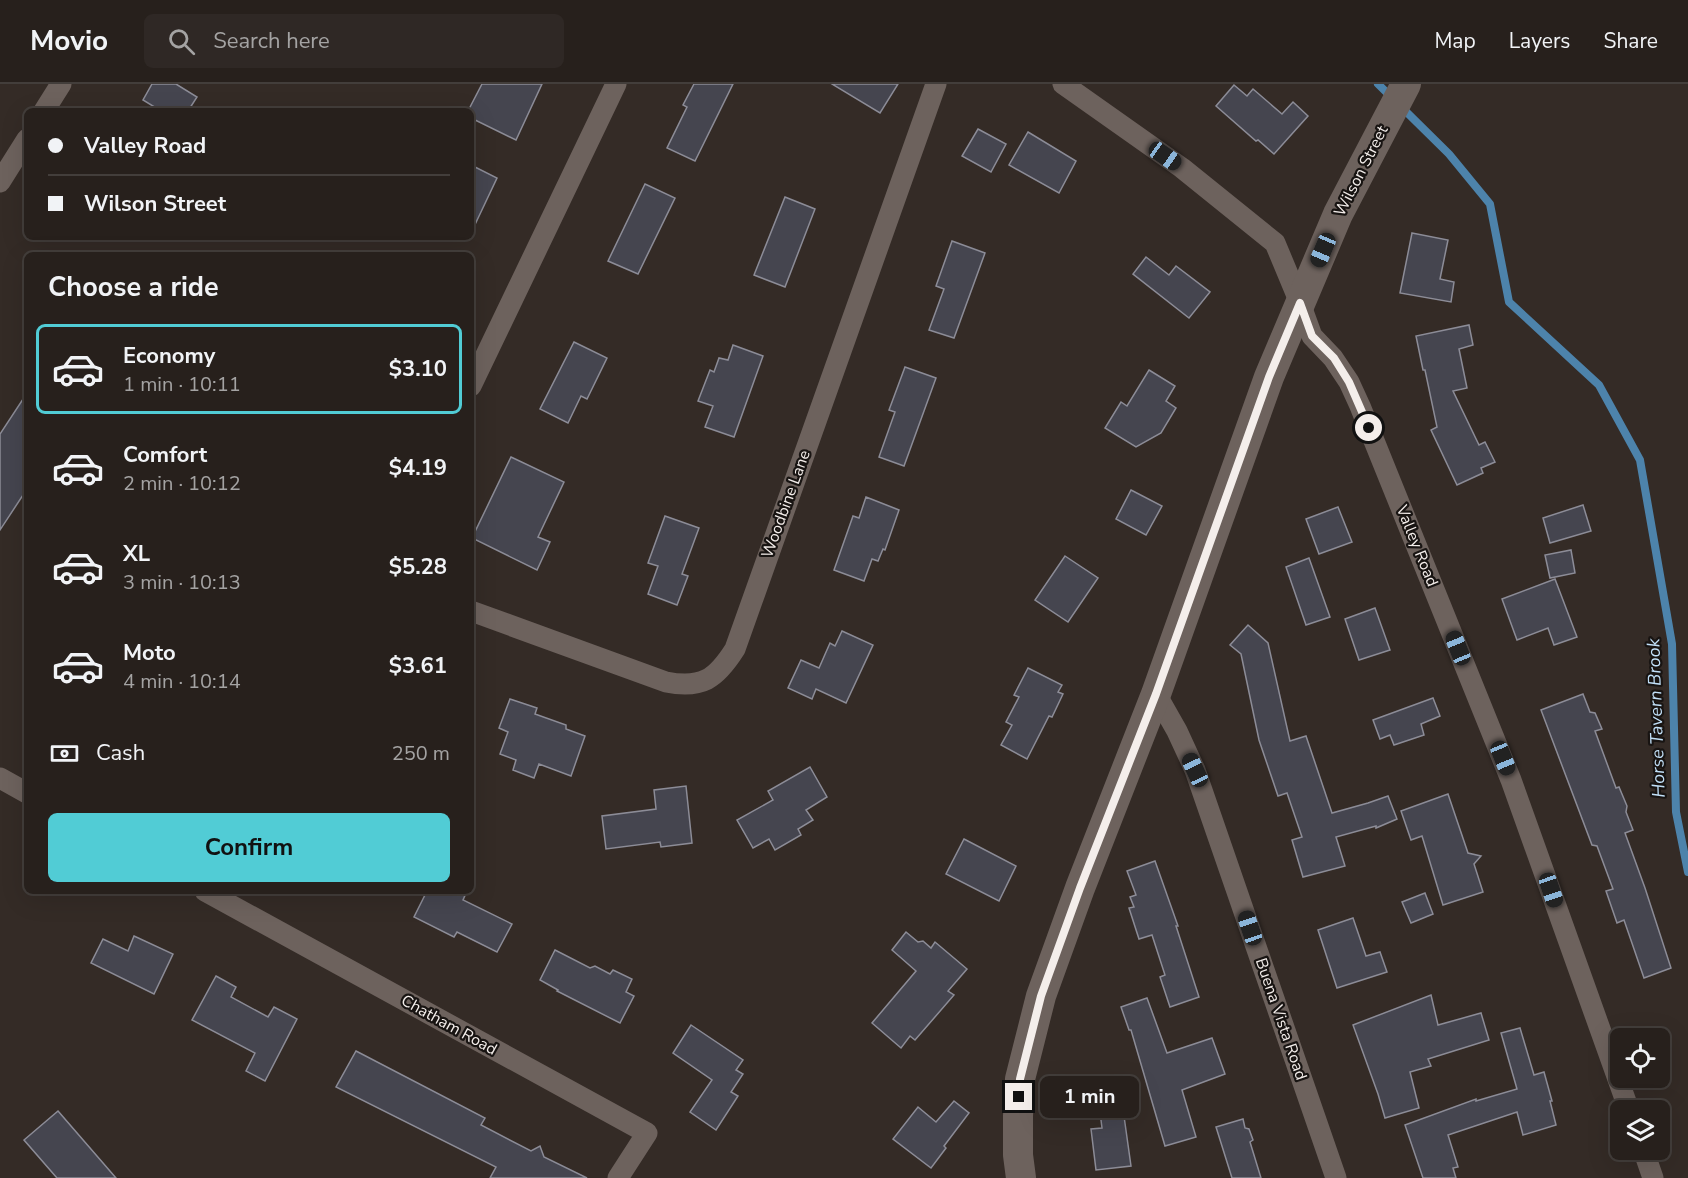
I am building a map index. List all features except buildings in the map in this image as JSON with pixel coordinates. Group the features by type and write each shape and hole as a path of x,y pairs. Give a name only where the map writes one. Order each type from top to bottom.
{"main road":[{"name":"Wilson Street","path":"1021,1178 1017,1116 1020,1079 1041,996 1080,888 1156,694 1269,377 1338,214 1406,84"}],"street":[{"path":"46,108 61,84"},
{"path":"474,380 616,84"},
{"name":"Woodbine Lane","path":"474,612 666,682 684,685 704,681 723,668 735,649 936,84"},
{"name":"Valley Road","path":"1063,84 1182,168 1275,243 1312,336 1334,358 1344,374 1369,428 1511,780 1625,1100"},
{"path":"0,182 24,144"},
{"name":"Buena Vista Road","path":"1156,694 1195,770 1336,1178"},
{"path":"0,778 24,791"},
{"name":"Chatham Road","path":"210,894 647,1133 618,1178"},
{"path":"1647,1160 1653,1178"}],"waterway":[{"name":"Horse Tavern Brook","path":"1378,84 1449,154 1490,204 1509,302 1599,385 1640,460 1672,644 1676,812 1688,872"}],"route":[{"path":"1019,1097 1020,1079 1041,996 1080,888 1156,694 1269,377 1300,303 1312,336 1334,358 1349,382 1369,428"}]}
